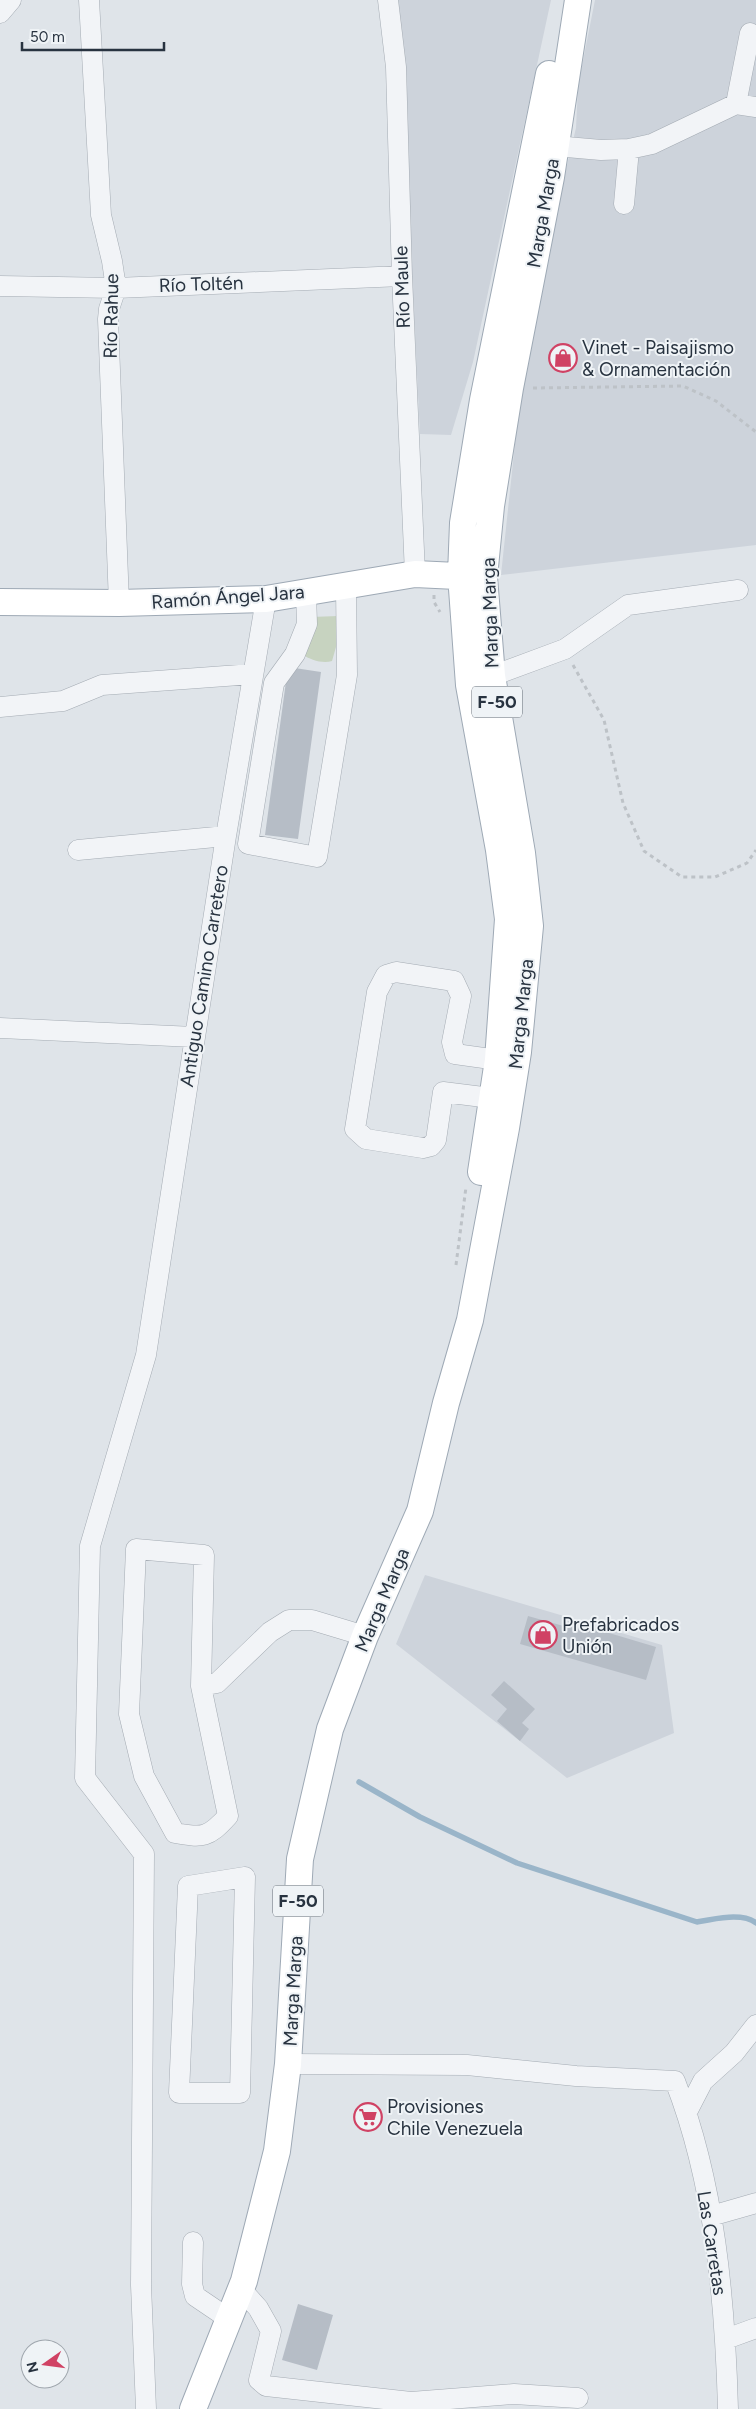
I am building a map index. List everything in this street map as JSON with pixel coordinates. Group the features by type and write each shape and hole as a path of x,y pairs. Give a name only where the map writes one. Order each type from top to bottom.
{"main road":[{"name":"Marga Marga","path":"193,2409 241,2289 264,2209 277,2150 288,2064 300,1859 330,1729 365,1636 420,1511 446,1403 470,1320 506,1128 518,1052 530,926 522,853 492,676 463,523 483,400 564,0"},
{"name":"Marga Marga","path":"446,1403 456,1323 498,1060 508,919 499,850 470,685 472,576 491,506 510,388 555,146 578,0"},
{"name":"Ramón Ángel Jara","path":"0,602 119,603 266,599 424,574 472,576"}],"street":[{"path":"0,13 11,0"},
{"name":"Río Rahue","path":"89,0 101,215 112,261 116,288 109,309 108,319 119,603"},
{"name":"Río Maule","path":"388,0 396,67 402,276 424,574"},
{"path":"555,146 608,151 629,149 652,144 746,105 750,33"},
{"path":"624,204 629,149"},
{"name":"Río Toltén","path":"0,286 116,288 402,276"},
{"path":"306,593 307,624 294,654 274,682 248,844 316,857 347,675 346,586"},
{"path":"492,676 565,649 628,605 738,590"},
{"name":"Antiguo Camino Carretero","path":"146,2409 140,2285 144,1854 85,1778 90,1546 146,1355 194,1037 266,599"},
{"path":"0,707 63,701 102,685 253,674"},
{"path":"78,850 226,836"},
{"path":"491,1098 443,1092 436,1140 431,1146 422,1148 366,1139 355,1129 377,992 386,975 396,972 454,981 460,996 452,1042 455,1054 498,1060"},
{"path":"0,1028 194,1037"},
{"path":"136,1549 204,1555 201,1686 228,1816 215,1830 198,1837 175,1833 144,1776 129,1714 136,1549"},
{"path":"201,1686 217,1683 270,1632 289,1620 312,1620 365,1636"},
{"path":"245,1877 240,2093 179,2093 188,1886 245,1877"},
{"path":"687,2112 703,2082 734,2053 756,2025"},
{"name":"Las Carretas","path":"288,2064 467,2065 576,2076 675,2081 687,2112 711,2216 726,2339 728,2409"},
{"path":"711,2216 756,2203"},
{"path":"192,2242 192,2284 195,2296 229,2319"},
{"path":"241,2289 258,2308 270,2331 259,2380 266,2386 411,2402 514,2394 578,2398"},
{"path":"726,2339 756,2328"}],"path":[{"path":"510,388 683,386 716,400 756,432"},
{"path":"424,574 434,602 442,614"},
{"path":"565,649 604,720 623,803 644,851 682,878 715,877 747,863 756,850"},
{"path":"454,1274 466,1185"}],"shaded area":[{"path":"398,0 551,0 473,362 451,435 420,434"},
{"path":"595,0 756,0 756,545 501,575 527,331 576,128 578,86"},
{"path":"425,1575 662,1645 674,1733 567,1778 396,1644"}],"green space":[{"path":"338,616 338,640 332,661 317,661 302,654 311,617"}],"building":[{"path":"288,667 321,672 298,839 265,835"},
{"path":"528,1616 567,1627 569,1621 656,1647 646,1680 520,1644"},
{"path":"504,1681 535,1709 522,1723 529,1729 520,1741 497,1721 507,1709 491,1695"},
{"path":"298,2304 333,2315 317,2370 282,2360"}],"waterway":[{"path":"359,1782 420,1817 517,1863 697,1922 736,1917 756,1923"}],"place":[{"name":"Vinet - Paisajismo & Ornamentación","path":"563,358"},
{"name":"Prefabricados Unión","path":"543,1635"},
{"name":"Provisiones Chile Venezuela","path":"368,2117"}]}
